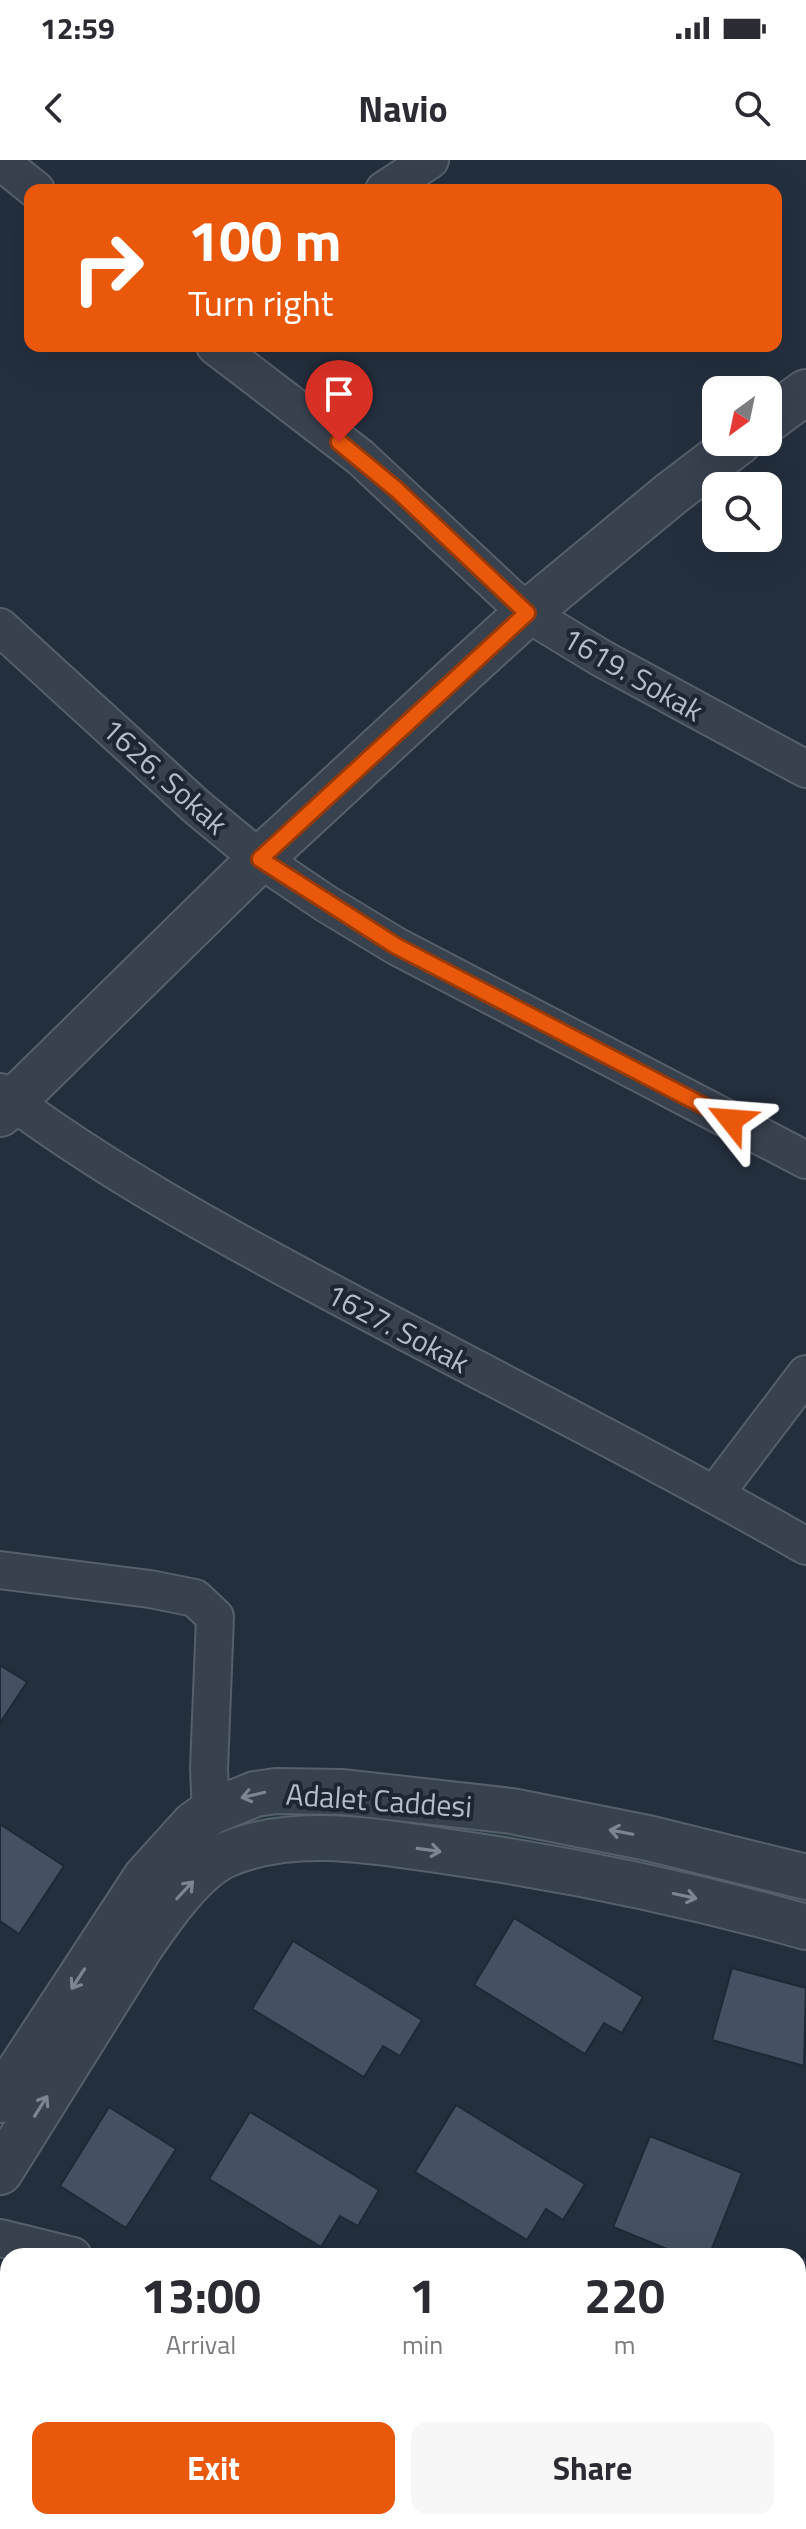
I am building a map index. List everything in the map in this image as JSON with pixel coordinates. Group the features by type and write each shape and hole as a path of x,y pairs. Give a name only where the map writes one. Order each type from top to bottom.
{"street":[{"path":"393,184 430,160"},
{"path":"0,161 29,184"},
{"name":"1619. Sokak","path":"223,352 360,457 527,613 601,658 806,769"},
{"path":"782,410 806,392"},
{"path":"4,1102 260,859 527,613 721,456"},
{"name":"1626. Sokak","path":"0,627 198,808 260,859 396,946 806,1160"},
{"name":"1627. Sokak","path":"4,1102 176,1208 715,1494 806,1546"},
{"path":"715,1494 806,1374"},
{"path":"0,1570 150,1589 195,1598 215,1617 209,1769 211,1812"},
{"name":"Adalet Caddesi","path":"0,2100 146,1877 184,1834 211,1812 255,1794 276,1791 358,1794 512,1811 648,1838 806,1877"},
{"path":"0,2172 141,1946 165,1913 207,1868 224,1855 253,1845 319,1839 386,1843 537,1865 733,1907 806,1927"},
{"path":"0,2238 41,2248"}],"green space":[{"path":"282,1813 447,1824 577,1844 741,1884 806,1902 806,1907 733,1885 552,1843 393,1823 255,1821 252,1814"}],"building":[{"path":"0,1665 27,1682 0,1723"},
{"path":"0,1824 64,1866 19,1934 0,1921"},
{"path":"514,1918 643,1997 622,2033 604,2023 585,2054 474,1985"},
{"path":"293,1941 422,2020 400,2056 383,2046 364,2077 252,2009"},
{"path":"732,1968 806,1988 804,2066 712,2040"},
{"path":"456,2105 585,2184 563,2220 546,2209 527,2240 415,2172"},
{"path":"109,2107 176,2149 126,2228 60,2186"},
{"path":"250,2112 379,2190 358,2226 340,2216 321,2247 209,2179"},
{"path":"650,2136 742,2173 712,2248 664,2248 613,2227"}],"route":[{"path":"339,442 397,490 527,613 260,859 396,946 731,1120"}]}
